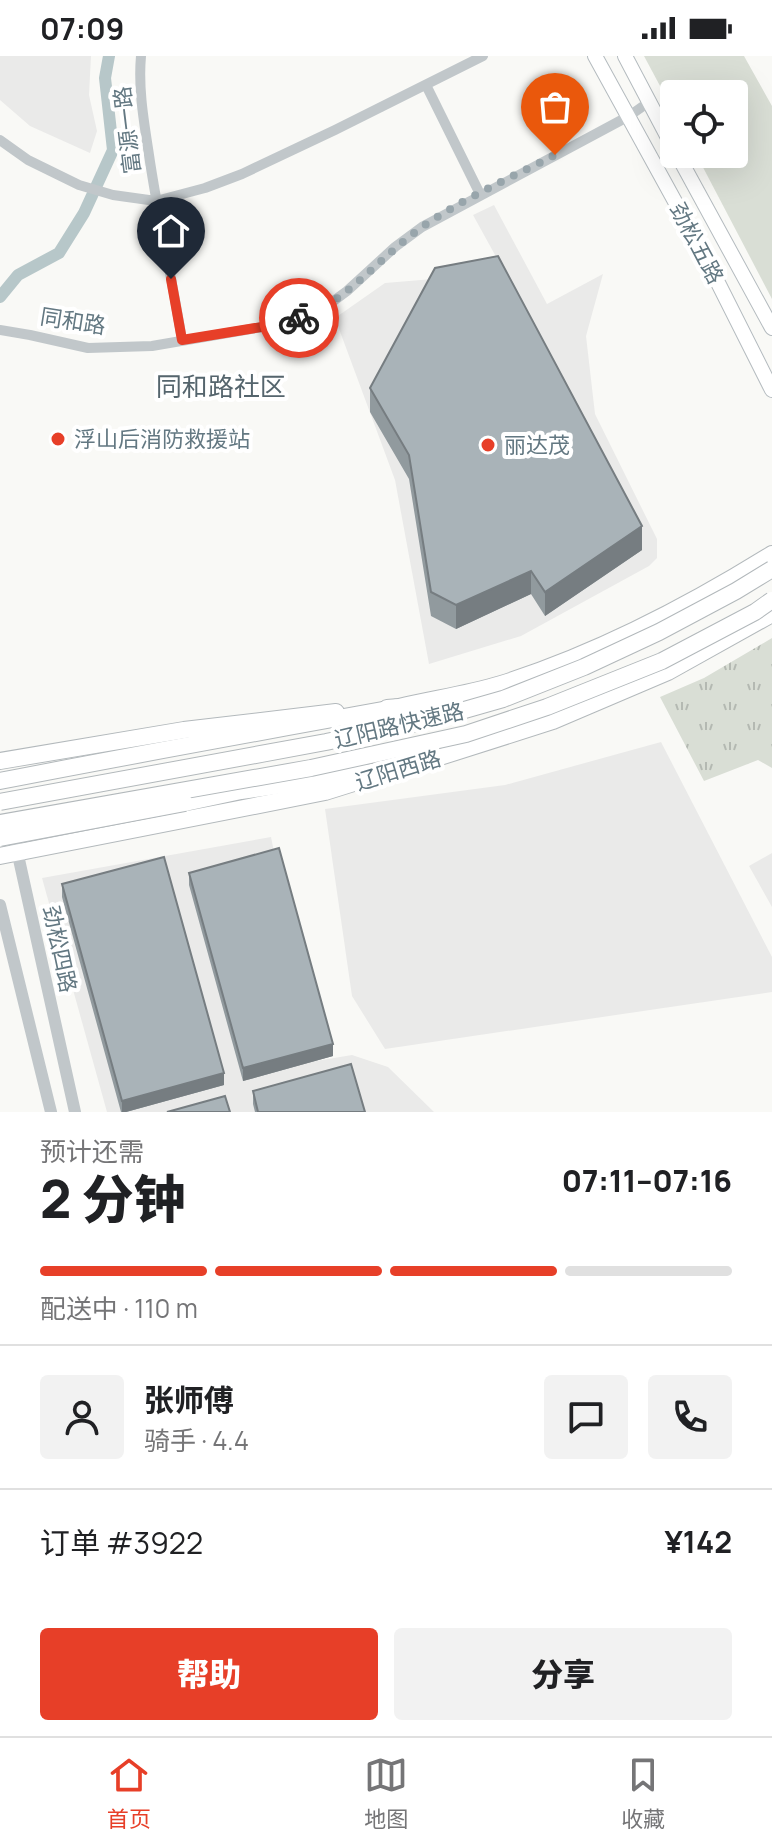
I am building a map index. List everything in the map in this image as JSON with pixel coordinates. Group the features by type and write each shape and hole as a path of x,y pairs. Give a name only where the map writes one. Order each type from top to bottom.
{"main road":[{"name":"劲松五路","path":"595,56 700,247 772,390"},
{"path":"625,56 660,123"},
{"name":"劲松五路","path":"685,168 772,328"},
{"path":"0,781 399,707 499,685 563,662 638,629 772,554"},
{"name":"辽阳路快速路","path":"0,799 326,742 426,721 503,699 584,667 659,632 772,569"},
{"name":"辽阳路快速路","path":"0,823 311,768 466,734 547,707 662,661 772,600"},
{"name":"辽阳西路","path":"0,856 325,792 412,766 568,715 668,672 772,614"},
{"path":"0,761 184,730 300,715 399,707"},
{"path":"0,838 241,791 412,766"}],"street":[{"name":"富源一路","path":"141,56 142,110 182,340"},
{"path":"0,140 28,160 79,185 113,195 156,201 242,174 483,56"},
{"path":"426,85 480,194"},
{"name":"同和路","path":"0,330 88,348 152,346 286,323 320,311 422,227 629,116 649,102"},
{"name":"劲松四路","path":"0,799 18,852 75,1112"},
{"path":"0,905 51,1112"}],"shaded area":[{"path":"0,56 91,56 89,95 97,131 90,153 30,126 0,100"},
{"name":"丽达茂","path":"494,205 547,304 603,274 586,336 595,414 657,539 657,558 649,566 521,636 429,664 395,480 335,318 385,283 505,273 473,215"},
{"path":"661,742 772,957 772,992 385,1049 352,996 325,809 505,785"},
{"path":"271,837 316,1061 352,1055 388,1067 434,1112 107,1112 42,878"},
{"path":"772,853 772,907 749,866"}],"green space":[{"path":"644,56 744,56 772,106 772,299 703,168 748,168 748,80 660,80 660,86"},
{"path":"772,638 772,768 758,760 704,781 660,697 704,678"}],"building":[{"name":"丽达茂","path":"498,256 642,526 545,592 531,571 456,605 431,592 409,455 370,388 435,268"},
{"path":"279,848 333,1044 243,1068 189,873"},
{"path":"164,857 224,1073 122,1101 62,884"},
{"path":"351,1064 365,1112 258,1112 253,1091"},
{"path":"225,1096 230,1112 167,1112"}],"waterway":[{"path":"0,297 18,275 59,253 84,213 113,150 105,78 109,56"}],"way so far":[{"path":"299,318 320,311 422,227 555,155"}],"place":[{"name":"浮山后消防救援站","path":"58,439"},
{"name":"丽达茂","path":"488,445"}],"district":[{"name":"同和路社区","path":"221,386"}],"route":[{"path":"171,279 182,340 286,323 299,318"}]}
